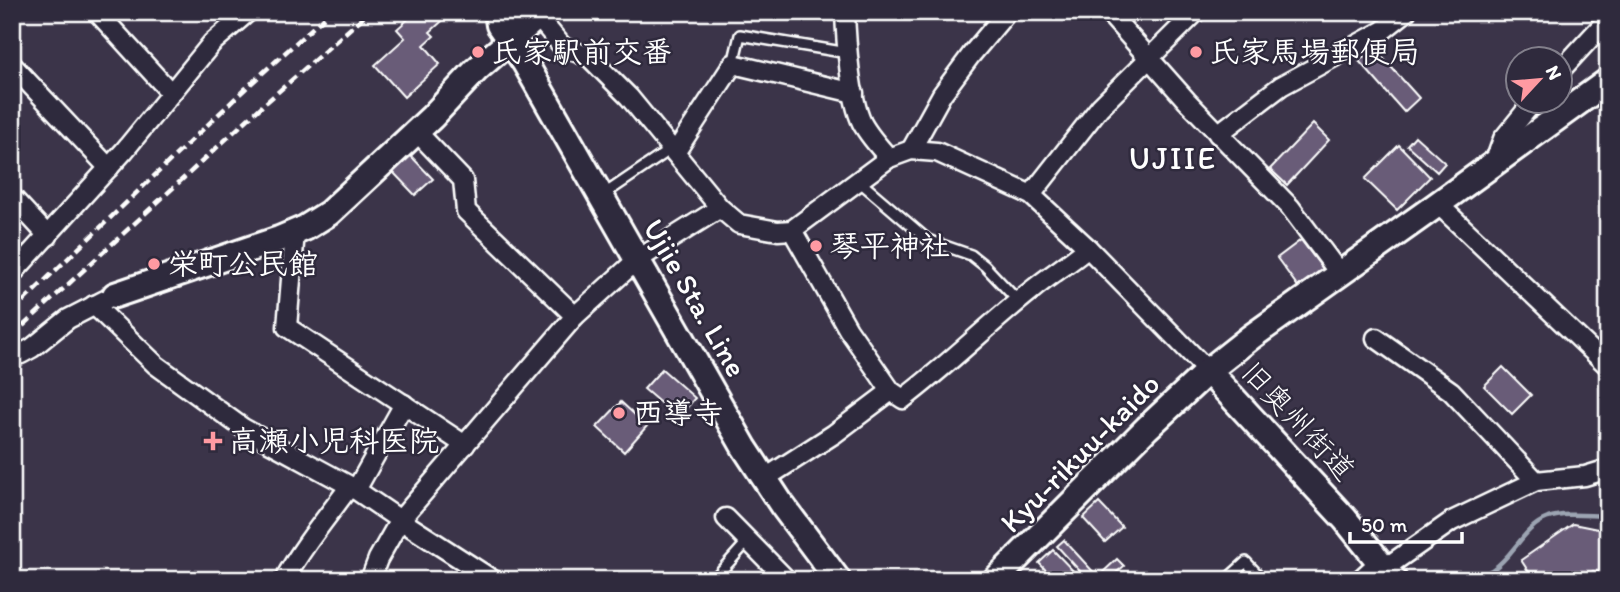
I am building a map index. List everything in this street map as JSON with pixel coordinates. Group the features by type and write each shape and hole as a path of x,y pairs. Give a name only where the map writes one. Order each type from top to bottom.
{"main road":[{"name":"Ujiie Sta. Line","path":"497,12 499,25 525,63 764,479 838,580"},
{"path":"104,300 244,252 295,232 329,213 476,70 540,15"},
{"name":"Kyu-rikuu-kaido","path":"995,580 1208,371 1251,337 1608,81"},
{"name":"旧奥州街道","path":"1208,371 1345,519 1386,569"}],"street":[{"path":"97,12 171,93"},
{"path":"845,12 848,53 860,120 871,138 889,158"},
{"path":"911,150 942,94 1007,12"},
{"path":"1108,12 1218,134 1300,219 1340,274"},
{"path":"1031,195 1100,107 1196,12"},
{"path":"1218,134 1281,86 1382,31 1406,12"},
{"path":"12,274 109,167 212,43 244,14"},
{"path":"540,15 562,47 589,57 629,97 720,208 739,224 778,231 792,230 889,158 911,150 937,152 1031,195 1088,248 1208,371"},
{"path":"1574,56 1608,19"},
{"path":"673,151 733,64 854,93"},
{"path":"12,65 109,167"},
{"path":"1494,164 1503,139 1522,116"},
{"path":"416,131 463,180 466,211 575,316"},
{"path":"12,197 48,236"},
{"path":"1438,204 1608,366"},
{"path":"370,580 378,559 400,520 575,316 638,260 720,208"},
{"path":"792,230 848,329 891,391 903,399 1018,302 1088,248"},
{"path":"295,232 287,327 465,445"},
{"path":"15,355 32,348 68,319 104,300 156,365 243,428 353,488 493,580"},
{"path":"1376,338 1451,391 1536,481"},
{"path":"764,479 834,434 891,391"},
{"path":"284,580 319,527 353,488 404,404"},
{"path":"1386,569 1452,521 1536,481 1585,476 1608,469"},
{"path":"726,518 787,580"}],"lane":[{"path":"733,64 740,35 848,53"},
{"path":"601,197 673,151"},
{"path":"859,181 928,240 971,255 985,266 1018,302"},
{"path":"713,580 748,541"},
{"path":"1226,580 1246,562 1263,580"},
{"path":"1353,580 1386,569"}],"building":[{"path":"416,12 452,12 430,32 434,36 424,45 440,64 404,97 375,65 405,38 397,29"},
{"path":"1374,48 1419,98 1404,112 1359,61"},
{"path":"1313,124 1329,140 1287,185 1270,169"},
{"path":"1415,136 1445,163 1437,172 1407,145"},
{"path":"1399,145 1430,177 1397,210 1365,179"},
{"path":"409,154 433,179 415,195 392,171"},
{"path":"1301,240 1323,269 1299,288 1277,258"},
{"path":"1503,367 1531,395 1512,414 1484,386"},
{"path":"662,369 695,398 678,418 644,389"},
{"path":"621,402 647,426 624,452 597,427"},
{"path":"1099,503 1122,527 1105,542 1083,518"},
{"path":"1573,524 1608,531 1608,574 1593,571 1580,580 1534,580 1521,560"},
{"path":"1064,540 1098,577 1095,580 1088,580 1057,546"},
{"path":"1053,550 1080,578 1078,580 1055,580 1039,563"},
{"path":"1117,559 1124,566 1108,580 1102,573"}],"waterway":[{"path":"1455,580 1492,570 1532,528 1548,518 1570,515 1608,516"}],"railway":[{"path":"12,312 245,89 330,12"},
{"path":"12,336 261,107 369,12"}],"place":[{"name":"氏家駅前交番","path":"478,52"},
{"name":"氏家馬場郵便局","path":"1196,52"},
{"name":"琴平神社","path":"816,246"},
{"name":"栄町公民館","path":"154,264"},
{"name":"西導寺","path":"619,413"},
{"name":"高瀬小児科医院","path":"213,441"}],"district":[{"name":"UJIIE","path":"1173,158"}]}
